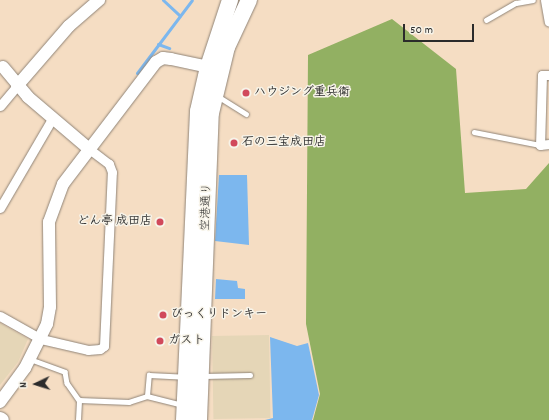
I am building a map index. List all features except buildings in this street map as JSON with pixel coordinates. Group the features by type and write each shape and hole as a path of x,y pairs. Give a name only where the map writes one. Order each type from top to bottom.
{"highway":[{"name":"空港通り","path":"199,420 193,376 196,136 208,67 230,0"},
{"name":"空港通り","path":"184,412 193,376 205,313 208,255 209,144 215,94 228,47 249,0"}],"street":[{"path":"0,106 69,26 99,0"},
{"path":"544,0 549,22"},
{"path":"0,402 30,359 41,338 50,307 48,242 53,206 63,184 156,62 163,58 208,67"},
{"path":"0,316 41,338 88,350 100,349 104,346 112,172 109,164 52,119 17,86 1,66"},
{"path":"545,144 542,75 549,75"},
{"path":"0,208 52,119"}],"lane":[{"path":"486,20 516,3 533,0"},
{"path":"215,94 246,114"},
{"path":"474,132 545,144"},
{"path":"30,359 65,372 67,383 79,400 78,420"},
{"path":"147,396 149,375 250,375"},
{"path":"79,400 129,402 147,396 184,412"}],"shaded area":[{"path":"0,323 28,339 18,362 0,385"},
{"path":"269,335 270,418 213,419 212,336"}],"green space":[{"path":"392,19 456,69 465,193 526,189 549,163 549,420 313,420 320,394 306,324 308,55"}],"water":[{"path":"219,175 247,175 249,245 215,241"},
{"path":"216,279 237,281 238,288 245,289 245,299 215,299"},
{"path":"270,337 297,346 308,343 319,395 312,420 265,420 273,418"}],"waterway":[{"path":"163,0 180,16"},
{"path":"137,73 192,0"},
{"path":"158,44 169,48"}],"place":[{"name":"ハウジング重兵衛","path":"246,93"},
{"name":"石の三宝成田店","path":"234,143"},
{"name":"どん亭 成田店","path":"160,222"},
{"name":"びっくりドンキー","path":"163,315"},
{"name":"ガスト","path":"160,341"}]}
